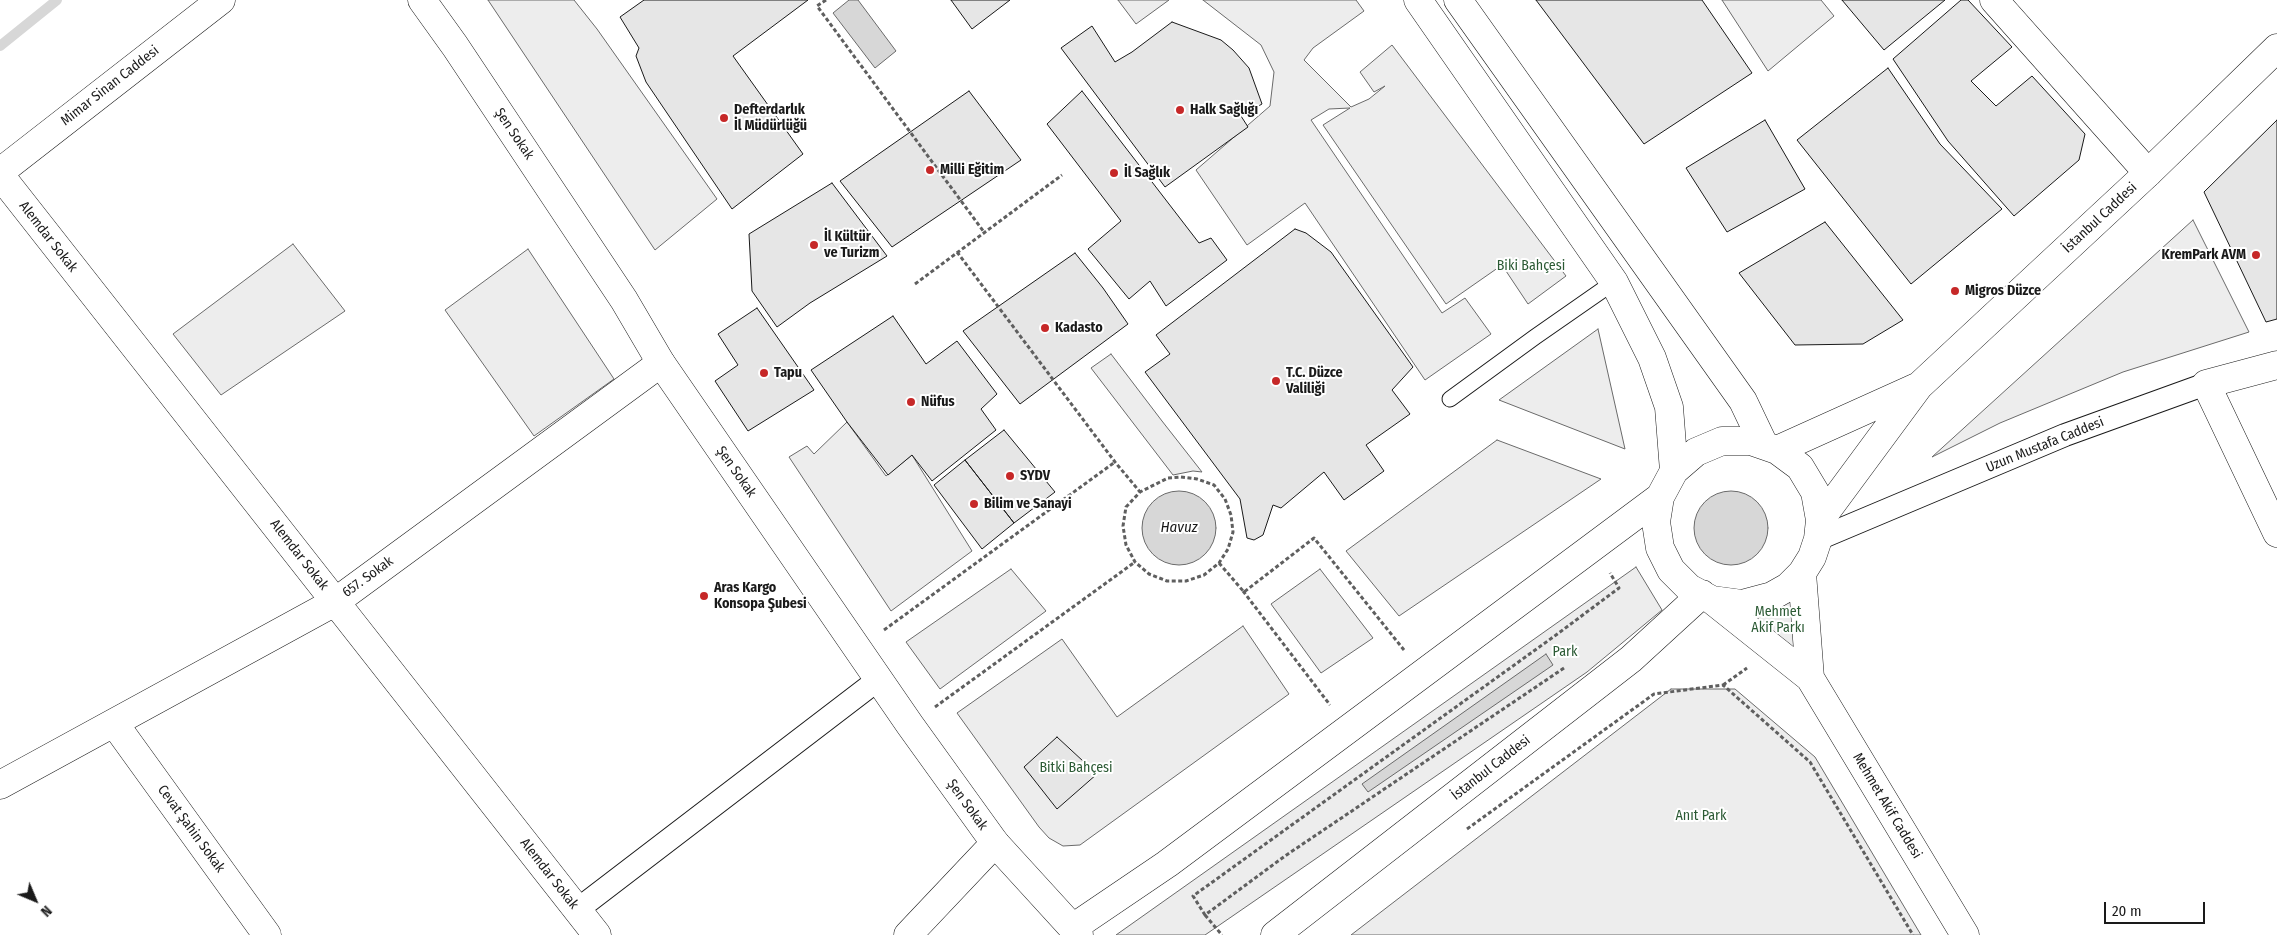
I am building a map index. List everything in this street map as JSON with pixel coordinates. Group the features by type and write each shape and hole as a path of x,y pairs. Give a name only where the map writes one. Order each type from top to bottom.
{"main road":[{"name":"Mimar Sinan Caddesi","path":"0,174 221,0"},
{"name":"Şen Sokak","path":"422,0 455,46 624,300 661,363 859,648 910,725 995,843 1077,931"},
{"path":"1418,0 1614,282 1652,358 1670,407 1674,471"},
{"path":"1458,0 1744,401 1771,447"},
{"path":"1994,0 2148,173"},
{"name":"İstanbul Caddesi","path":"1919,386 2148,173 2277,48"},
{"name":"Alemdar Sokak","path":"0,174 597,935"},
{"name":"657. Sokak","path":"0,786 335,602 661,363"},
{"name":"Uzun Mustafa Caddesi","path":"2206,384 2277,365"},
{"path":"2206,384 2277,533"},
{"path":"1771,447 1919,386"},
{"path":"1707,597 1742,604 1772,596 1788,587 1802,573 1812,557 1819,530 1919,386"},
{"path":"1810,678 1707,597 1689,588 1672,570 1660,548 1656,522 1660,498 1674,471 1696,452 1722,442 1751,441 1771,447 1800,467 1815,492 1819,530"},
{"path":"1077,931 1660,498"},
{"path":"1802,573 1810,678"},
{"name":"İstanbul Caddesi","path":"1275,935 1631,659 1707,597"},
{"name":"Mehmet Akif Caddesi","path":"1810,678 1965,935"},
{"name":"Cevat Şahin Sokak","path":"114,723 268,935"},
{"path":"908,935 995,843"}],"street":[{"name":"Uzun Mustafa Caddesi","path":"1819,530 2065,435 2206,384"},
{"path":"577,910 879,679"}],"lane":[{"path":"1450,399 1534,337 1614,282"}],"path":[{"path":"826,0 817,6 984,232"},
{"path":"914,284 1062,175"},
{"path":"957,252 1115,462 1140,492"},
{"path":"859,648 1115,462"},
{"path":"1168,478 1198,479 1214,485 1225,499 1231,515 1233,532 1228,549 1219,563 1204,575 1186,581 1167,581 1149,574 1135,562 1126,545 1123,526 1126,507 1140,492 1168,478"},
{"path":"1244,592 1314,538 1423,674"},
{"path":"910,725 1135,562"},
{"path":"1219,563 1244,592"},
{"path":"1235,580 1349,729"},
{"path":"1222,935 1205,915 1193,896 1619,588"},
{"path":"1205,915 1284,856 1568,666"},
{"path":"1463,832 1654,694 1723,685 1810,762 1913,935"}],"shaded area":[{"path":"488,0 574,0 597,29 717,199 655,250"},
{"path":"1118,0 1169,0 1136,24"},
{"path":"1203,0 1356,0 1364,11 1313,48 1304,60 1351,107 1369,99 1385,86 1374,92 1360,72 1392,45 1566,276 1528,304 1502,265 1446,304 1323,125 1350,108 1329,109 1311,120 1442,313 1465,298 1491,334 1425,380 1305,203 1247,245 1196,170 1270,106 1274,72 1261,45"},
{"path":"1722,0 1821,0 1834,16 1768,71"},
{"path":"2193,220 2249,332 2123,372 2000,423 1932,457"},
{"path":"293,244 345,311 221,395 173,334"},
{"path":"528,249 614,379 534,436 445,310"},
{"path":"1598,329 1625,449 1499,400"},
{"path":"1111,354 1202,472 1193,471 1173,475 1091,368"},
{"path":"847,422 886,476 912,455 972,551 891,611 789,457 807,446 814,454"},
{"path":"1497,440 1601,479 1399,616 1346,551"},
{"name":"Park","path":"1636,567 1662,610 1587,672 1205,935 1116,935"},
{"path":"1011,569 1046,611 940,689 906,642"},
{"path":"1320,569 1373,638 1321,673 1271,604"},
{"name":"Mehmet Akif Parkı","path":"1798,583 1804,669 1742,608"},
{"name":"Bitki Bahçesi","path":"1243,626 1289,694 1080,845 1063,846 1049,838 1039,827 957,713 1062,639 1117,717"},
{"name":"Anıt Park","path":"1671,689 1735,689 1815,757 1921,935 1351,935"}],"water":[{"path":"849,0 858,0 896,51 875,68 833,13"},
{"name":"Havuz","path":"1172,491 1186,491 1200,497 1210,507 1216,521 1214,542 1200,559 1186,565 1172,565 1158,559 1148,549 1142,535 1142,521 1148,507 1158,497"},
{"path":"1731,491 1745,494 1757,502 1765,514 1768,528 1765,542 1757,554 1745,562 1731,565 1717,562 1705,554 1697,542 1694,528 1697,514 1705,502 1717,494"},
{"path":"1546,654 1553,665 1368,792 1362,784"}],"building":[{"name":"Defterdarlık İl Müdürlüğü","path":"644,0 808,0 733,56 803,154 732,209 646,82 636,56 639,48 620,17"},
{"path":"951,0 1010,0 972,29"},
{"path":"1536,0 1702,0 1752,73 1644,144"},
{"path":"1842,0 1945,0 1884,50"},
{"path":"1961,0 1968,0 2012,47 1971,81 1996,106 2032,76 2085,134 2079,160 2014,216 1948,141 1893,59"},
{"name":"Halk Sağlığı","path":"1172,22 1221,40 1233,50 1249,68 1262,104 1241,116 1248,127 1165,187 1061,48 1092,26 1115,62 1132,52"},
{"path":"1888,68 1940,144 2002,209 1911,284 1797,140"},
{"name":"Milli Eğitim","path":"969,91 1021,160 892,247 840,181"},
{"name":"İl Sağlık","path":"1082,91 1199,243 1211,238 1227,260 1166,306 1150,281 1129,299 1088,249 1121,221 1047,124"},
{"path":"1765,120 1805,189 1727,232 1686,168"},
{"name":"KremPark AVM","path":"2277,120 2277,319 2266,322 2204,192"},
{"name":"İl Kültür ve Turizm","path":"832,183 887,256 810,303 777,327 752,291 749,234"},
{"path":"1825,222 1903,320 1863,344 1795,345 1739,273"},
{"name":"T.C. Düzce Valiliği","path":"1295,229 1306,233 1331,252 1413,367 1392,390 1410,414 1366,445 1384,471 1344,500 1324,472 1281,508 1273,505 1263,535 1254,540 1247,538 1240,499 1145,372 1170,354 1156,335"},
{"name":"Kadasto","path":"1075,253 1103,288 1128,324 1020,404 963,331"},
{"name":"Tapu","path":"757,308 814,390 748,431 715,381 738,365 718,334"},
{"name":"Nüfus","path":"893,316 926,364 957,341 997,394 981,409 996,430 932,481 912,455 888,475 847,422 811,370"},
{"name":"SYDV","path":"1004,430 1055,492 1014,523 965,460"},
{"name":"Bilim ve Sanayi","path":"965,460 1014,523 982,549 934,485"},
{"path":"1057,737 1097,774 1057,809 1024,767"}],"waterway":[{"path":"0,46 57,0"}],"place":[{"name":"Halk Sağlığı","path":"1180,110"},
{"name":"Defterdarlık İl Müdürlüğü","path":"724,118"},
{"name":"Milli Eğitim","path":"930,170"},
{"name":"İl Sağlık","path":"1114,173"},
{"name":"İl Kültür ve Turizm","path":"814,245"},
{"name":"KremPark AVM","path":"2256,255"},
{"name":"Migros Düzce","path":"1955,291"},
{"name":"Kadasto","path":"1045,328"},
{"name":"Tapu","path":"764,373"},
{"name":"T.C. Düzce Valiliği","path":"1276,381"},
{"name":"Nüfus","path":"911,402"},
{"name":"SYDV","path":"1010,476"},
{"name":"Bilim ve Sanayi","path":"974,504"},
{"name":"Aras Kargo Konsopa Şubesi","path":"704,596"}],"park label":[{"name":"Biki Bahçesi","path":"1531,266"}]}
